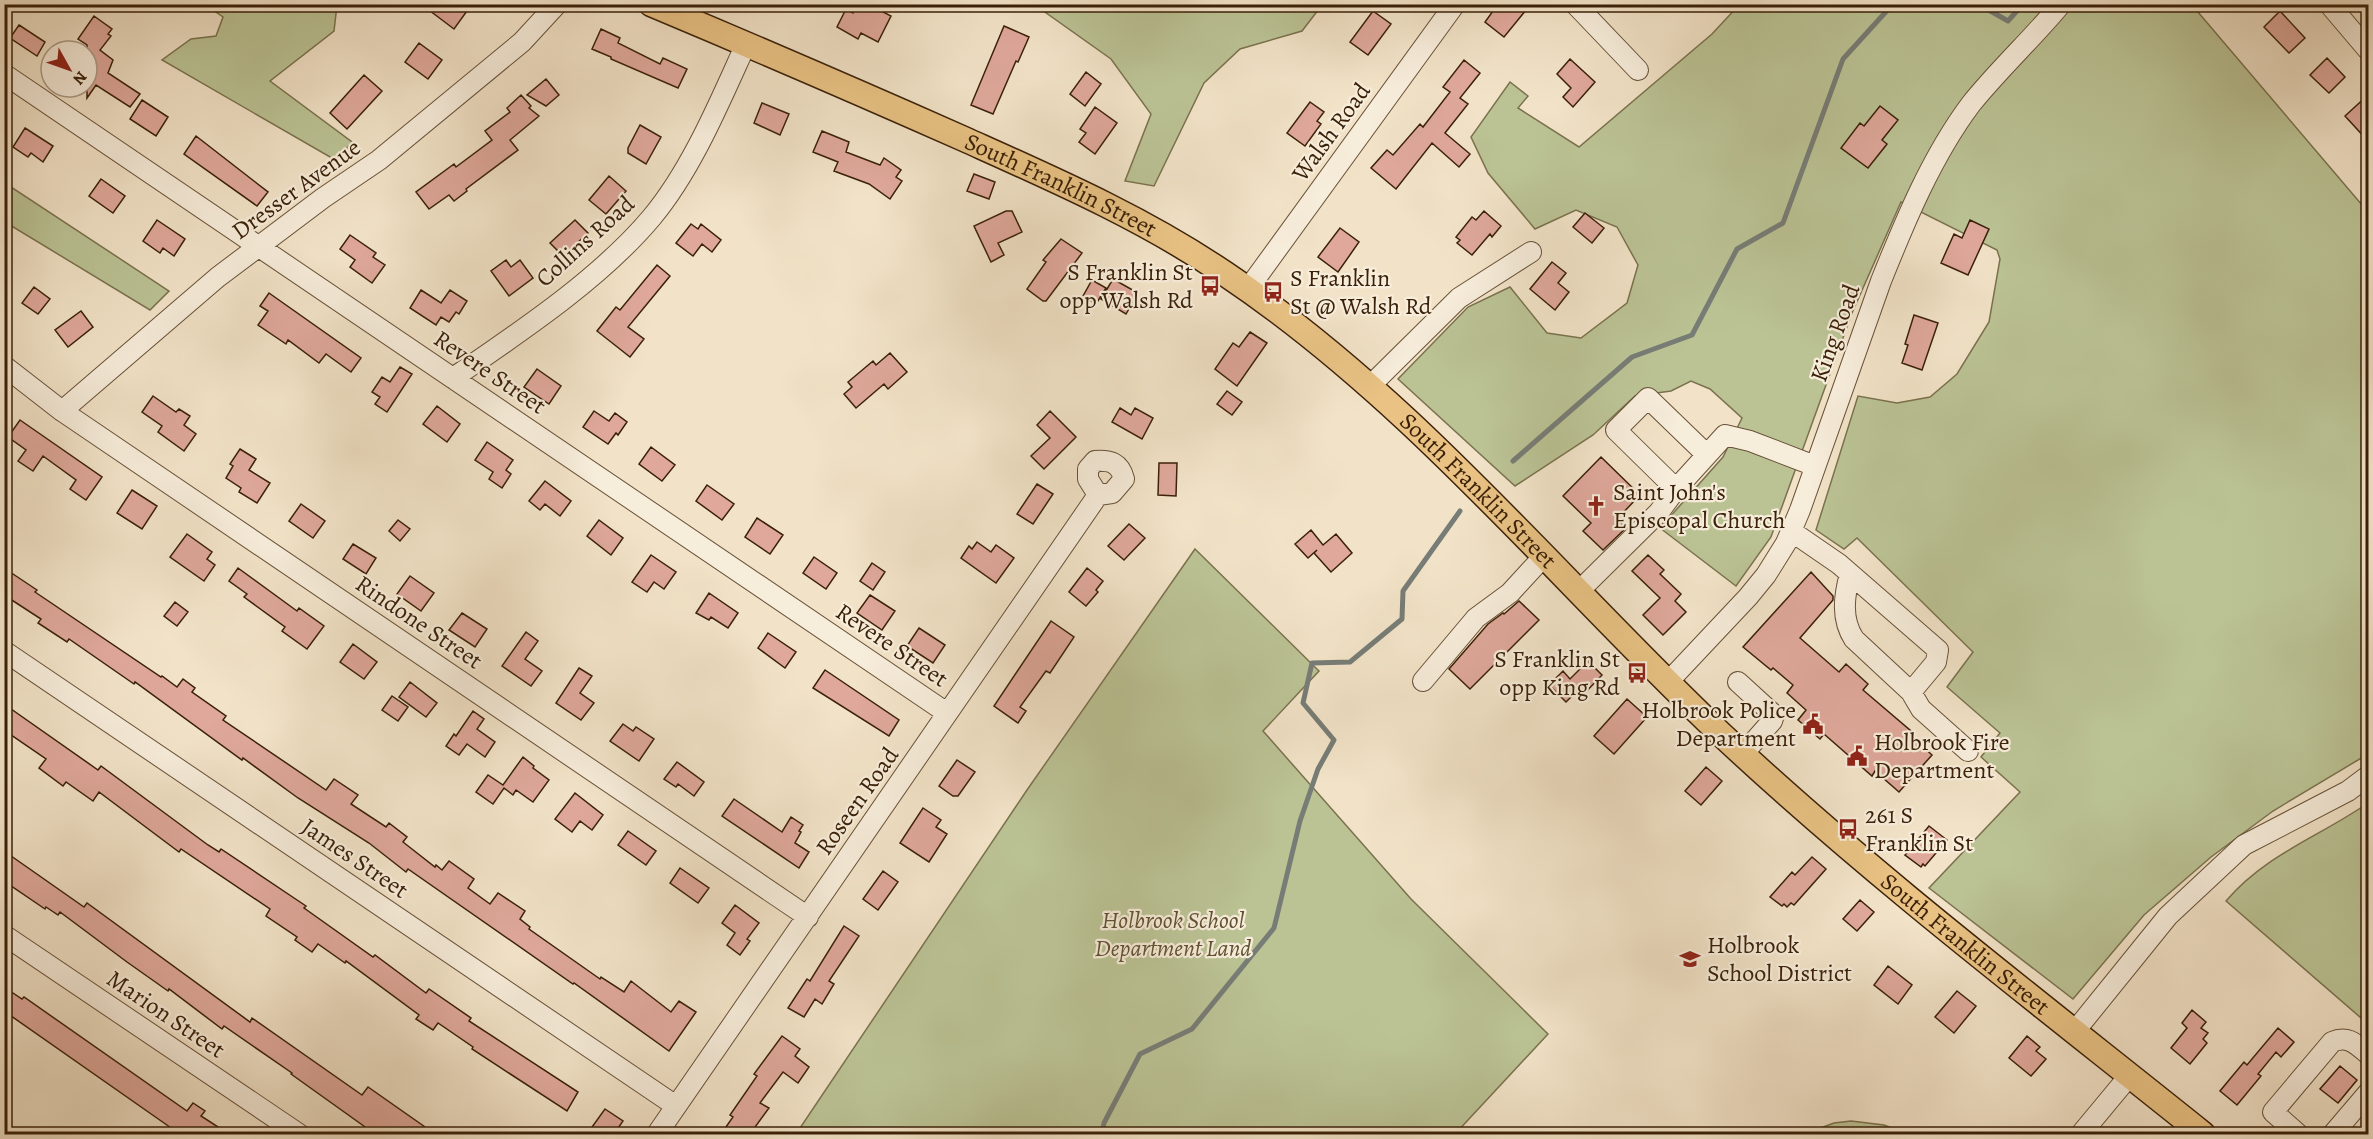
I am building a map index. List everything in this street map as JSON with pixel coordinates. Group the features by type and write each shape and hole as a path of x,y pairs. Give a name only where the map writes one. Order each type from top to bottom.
{"main road":[{"name":"South Franklin Street","path":"652,5 746,44 1111,207 1176,242 1248,289 1313,338 1370,386 1451,460 1668,682 1743,754 1846,847 2203,1134"}],"street":[{"name":"Dresser Avenue","path":"62,411 218,277 379,160 522,42 557,4"},
{"name":"Walsh Road","path":"1248,289 1455,4"},
{"name":"King Road","path":"1668,682 1748,597 1773,565 1791,531 1888,262 1944,146 1981,93 2061,4"},
{"path":"2329,4 2368,50"},
{"path":"1577,5 1638,70"},
{"name":"Collins Road","path":"453,378 500,346 588,279 653,216 709,125 746,44"},
{"name":"Revere Street","path":"4,74 947,713"},
{"path":"1370,386 1458,298 1531,252"},
{"name":"Rindone Street","path":"4,366 62,411 808,917"},
{"path":"1676,489 1616,430 1648,398 1707,455"},
{"path":"1579,591 1659,512 1676,489 1725,435 1750,441 1815,466"},
{"name":"Roseen Road","path":"657,1134 944,722 947,713 1098,495"},
{"path":"1791,531 1827,555 1938,650 1936,662 1911,692"},
{"path":"1423,681 1476,618 1510,593 1544,556"},
{"path":"1850,574 1845,598 1849,630 1854,639 1911,692 1921,709 1968,751"},
{"name":"James Street","path":"4,651 676,1106"},
{"path":"1738,682 1774,715 1772,721 1743,754"},
{"path":"2075,1031 2168,916 2244,845 2348,791 2368,776"},
{"name":"Marion Street","path":"4,935 299,1134"},
{"path":"2297,1134 2273,1112 2332,1042 2341,1038 2349,1039 2368,1054"},
{"path":"2081,1134 2130,1075"},
{"path":"2333,1134 2368,1094"}],"green space":[{"path":"187,5 337,5 334,31 270,81 352,142 337,161 162,60 191,39 216,36 223,17 207,6"},
{"path":"1035,5 1322,5 1302,31 1240,49 1204,83 1154,186 1125,181 1151,114 1111,59"},
{"path":"1739,5 2192,5 2362,205 2368,209 2368,754 2273,811 2211,857 2144,915 2073,999 1929,888 2020,792 1981,757 2000,733 1947,687 1973,652 1857,538 1844,549 1816,530 1858,396 1897,403 1930,397 1957,374 1989,322 2000,259 1997,250 1901,202 1852,313 1771,537 1736,586 1660,528 1723,457 1742,418 1710,389 1691,381 1671,391 1635,396 1593,435 1515,486 1398,379 1468,307 1510,287 1547,333 1581,338 1627,303 1638,265 1617,227 1576,210 1535,229 1488,173 1471,137 1510,82 1528,96 1518,108 1579,147 1712,34"},
{"path":"4,183 169,291 150,310 5,222"},
{"name":"Holbrook School Department Land","path":"1195,549 1319,671 1263,731 1411,899 1548,1034 1455,1134 796,1134 1027,790"},
{"path":"2368,803 2368,1024 2226,901 2258,871 2276,858"},
{"path":"1851,1121 1884,1125 1908,1134 1804,1134 1834,1123"}],"building":[{"path":"421,4 472,4 454,29"},
{"path":"857,4 868,4 891,16 878,42 861,33 858,39 837,27 846,9 853,13"},
{"path":"1498,4 1518,4 1526,10 1504,37 1485,22"},
{"path":"1373,11 1391,24 1368,55 1350,42"},
{"path":"2280,11 2305,38 2289,53 2264,27"},
{"path":"94,16 112,29 108,34 111,36 100,50 113,60 108,73 140,94 130,107 99,87 99,39 78,39"},
{"path":"19,25 40,39 37,56 10,38"},
{"path":"1004,26 1029,37 993,114 971,105"},
{"path":"601,29 620,38 618,43 660,64 663,58 687,69 678,88 592,49"},
{"path":"419,43 442,60 428,79 405,62"},
{"path":"2327,58 2345,77 2329,93 2310,75"},
{"path":"1570,59 1595,82 1573,107 1563,97 1571,88 1557,74"},
{"path":"1464,60 1480,73 1460,98 1468,104 1445,133 1470,154 1459,167 1432,143 1396,189 1371,168 1387,150 1393,155 1420,124 1423,127 1450,92 1443,87"},
{"path":"1086,72 1101,84 1085,106 1070,94"},
{"path":"364,75 382,91 347,129 330,113"},
{"path":"546,79 559,95 546,106 527,95"},
{"path":"521,95 531,106 529,108 539,116 510,140 518,150 466,189 467,191 454,201 449,195 429,209 416,192 454,164 456,167 492,140 485,131 510,112 507,108"},
{"path":"2368,95 2368,141 2345,116"},
{"path":"142,100 168,117 156,136 130,119"},
{"path":"1310,102 1324,112 1317,121 1321,124 1305,146 1287,133"},
{"path":"762,103 789,114 780,135 754,123"},
{"path":"1880,106 1898,120 1882,140 1887,144 1868,168 1841,148 1860,123 1864,126"},
{"path":"1095,107 1117,123 1095,154 1079,142 1086,133 1080,129"},
{"path":"640,125 661,137 646,164 628,153 628,148"},
{"path":"25,128 53,146 43,162 31,153 28,157 13,147"},
{"path":"822,131 849,142 846,152 880,165 884,158 901,170 896,177 902,181 890,199 869,184 834,171 838,162 813,152"},
{"path":"196,136 268,192 257,206 184,154"},
{"path":"974,174 995,182 989,199 967,191"},
{"path":"609,176 626,191 606,214 589,200"},
{"path":"101,179 125,196 113,213 89,196"},
{"path":"1006,211 1012,211 1022,232 998,243 1004,255 991,262 974,226"},
{"path":"1484,211 1501,226 1492,237 1490,234 1472,255 1457,243 1460,240 1456,237 1472,217 1476,220"},
{"path":"1585,213 1604,228 1592,243 1573,227"},
{"path":"157,220 185,239 174,256 163,248 160,253 143,241"},
{"path":"575,220 588,233 563,256 550,243"},
{"path":"1970,220 1989,229 1968,275 1941,263 1954,234 1962,238"},
{"path":"691,224 698,229 701,224 721,240 712,252 702,244 693,256 676,243"},
{"path":"1340,228 1359,242 1338,272 1318,257"},
{"path":"350,235 376,253 373,257 385,265 372,283 350,267 355,260 340,249"},
{"path":"1061,239 1082,253 1046,301 1043,301 1027,289 1046,262 1043,260"},
{"path":"506,260 511,267 520,260 533,278 509,296 491,271"},
{"path":"1552,262 1566,273 1558,283 1569,292 1555,310 1530,289"},
{"path":"657,265 670,276 628,327 644,339 630,357 597,331 616,307 620,310"},
{"path":"1113,279 1138,293 1126,314 1101,299"},
{"path":"1092,280 1106,288 1096,304 1083,296"},
{"path":"34,287 50,299 38,314 22,303"},
{"path":"421,290 441,303 450,290 467,301 459,314 456,312 449,322 441,317 436,325 410,308"},
{"path":"269,293 361,358 351,372 326,354 319,363 288,340 286,344 258,325 268,311 260,306"},
{"path":"81,311 93,327 68,347 55,330"},
{"path":"1914,315 1938,323 1922,370 1902,363"},
{"path":"1250,332 1267,343 1237,386 1215,369 1233,343 1239,347"},
{"path":"890,353 907,372 888,389 884,384 856,408 844,394 852,387 848,382 873,361 876,365"},
{"path":"400,367 412,374 387,412 375,404 380,397 372,392 382,377 390,382"},
{"path":"537,369 561,386 549,404 524,387"},
{"path":"1227,391 1242,402 1232,415 1217,404"},
{"path":"153,396 176,412 179,409 190,416 184,425 196,434 184,451 158,432 162,426 142,412"},
{"path":"437,406 460,424 447,442 423,424"},
{"path":"1120,408 1131,415 1135,408 1153,418 1142,439 1112,422"},
{"path":"594,411 609,421 615,413 627,422 608,444 583,427"},
{"path":"1050,411 1076,437 1044,469 1031,456 1050,438 1037,425"},
{"path":"20,420 102,477 86,500 70,489 76,480 43,456 33,471 18,461 26,450 8,437"},
{"path":"487,442 513,460 506,470 511,474 502,488 489,479 493,472 475,460"},
{"path":"651,447 675,465 662,481 639,464"},
{"path":"240,449 256,459 249,470 270,483 257,503 239,492 241,488 226,478 233,466 230,464"},
{"path":"1601,457 1640,495 1617,519 1626,528 1603,550 1583,531 1591,523 1563,496"},
{"path":"1159,463 1177,463 1176,496 1158,495"},
{"path":"545,481 571,501 560,516 545,504 540,510 529,501"},
{"path":"1037,484 1053,494 1033,524 1017,514"},
{"path":"707,485 734,504 722,520 696,501"},
{"path":"132,490 157,506 142,529 117,513"},
{"path":"301,504 325,521 313,538 289,521"},
{"path":"757,518 783,535 770,554 745,537"},
{"path":"398,520 410,529 400,541 389,531"},
{"path":"599,520 623,538 611,555 587,536"},
{"path":"1129,524 1145,538 1124,560 1108,546"},
{"path":"1311,530 1323,545 1336,534 1352,553 1331,572 1314,553 1317,550 1308,558 1295,544"},
{"path":"187,534 212,552 207,559 215,565 204,581 170,557"},
{"path":"977,542 991,552 996,545 1014,558 996,583 961,558 969,546 972,549"},
{"path":"353,544 376,558 366,574 343,559"},
{"path":"651,555 676,572 664,589 654,582 647,592 632,582"},
{"path":"1648,555 1664,570 1660,574 1681,594 1675,601 1686,612 1663,635 1643,615 1660,598 1632,571"},
{"path":"814,557 837,573 826,589 803,573"},
{"path":"872,563 885,572 873,590 860,581"},
{"path":"4,568 37,590 35,592 177,687 183,679 195,688 192,692 226,716 223,720 326,790 334,779 358,795 351,804 386,827 389,823 407,837 403,842 435,867 436,865 442,870 449,861 474,879 468,888 490,904 498,893 525,911 520,919 530,927 529,929 600,979 601,977 624,992 631,981 671,1012 679,1001 696,1012 669,1051 408,869 406,872 369,843 298,798 243,758 242,760 135,682 134,684 69,639 67,642 38,623 41,619 4,595"},
{"path":"238,568 297,611 299,608 324,626 307,649 282,631 285,627 244,597 247,594 229,581"},
{"path":"1087,568 1103,581 1096,590 1098,592 1086,606 1069,592"},
{"path":"1811,572 1833,596 1833,600 1800,638 1839,672 1846,664 1868,684 1863,690 1911,731 1909,734 1932,755 1899,792 1875,771 1872,776 1824,734 1820,739 1798,720 1806,710 1787,693 1793,685 1743,647"},
{"path":"410,576 434,593 421,611 397,594"},
{"path":"709,593 738,613 728,628 711,617 709,620 696,613"},
{"path":"870,595 895,611 882,630 857,613"},
{"path":"1519,601 1539,620 1470,689 1449,669 1488,624"},
{"path":"175,602 188,612 177,626 164,616"},
{"path":"462,613 487,629 475,647 449,630"},
{"path":"1051,621 1074,637 1050,673 1046,671 1020,707 1026,711 1018,723 994,706"},
{"path":"919,628 945,645 933,663 907,646"},
{"path":"526,632 538,641 525,659 542,671 531,686 502,666"},
{"path":"768,633 796,652 785,668 758,648"},
{"path":"353,644 377,662 364,679 340,662"},
{"path":"1588,661 1602,675 1583,695 1578,690 1566,702 1549,685 1563,671 1570,679"},
{"path":"579,668 592,676 580,693 594,703 581,720 556,703"},
{"path":"825,670 899,720 889,736 813,688"},
{"path":"410,682 437,703 426,717 399,697"},
{"path":"392,696 408,707 398,721 382,710"},
{"path":"1627,699 1647,717 1614,754 1594,736"},
{"path":"4,704 98,770 101,766 208,845 219,852 221,849 306,906 304,908 373,957 375,955 426,993 429,989 471,1018 469,1021 578,1092 567,1111 472,1049 473,1047 438,1023 433,1030 416,1019 419,1015 346,961 345,963 318,944 312,952 295,940 297,937 266,916 270,909 181,849 179,852 99,792 93,801 66,782 63,786 39,768 46,759 4,730"},
{"path":"473,711 484,719 477,729 495,742 485,757 467,744 459,755 446,746 454,734 456,736"},
{"path":"623,724 633,731 636,727 654,739 639,761 610,741"},
{"path":"523,757 549,780 533,802 516,790 513,795 504,788 493,804 476,792 488,775 503,785"},
{"path":"957,760 975,772 958,796 953,796 939,786"},
{"path":"677,762 704,782 694,796 678,784 676,787 664,779"},
{"path":"1706,767 1722,781 1701,805 1685,791"},
{"path":"575,793 603,815 592,830 580,821 572,832 555,819"},
{"path":"734,799 782,832 791,817 803,825 795,843 809,852 799,868 722,816"},
{"path":"923,808 941,820 936,827 947,834 929,862 900,843"},
{"path":"1929,826 1947,840 1925,866 1923,864 1921,867 1905,855"},
{"path":"628,831 656,851 646,865 618,845"},
{"path":"4,851 84,907 87,903 250,1022 252,1018 362,1095 368,1087 435,1134 375,1134 224,1026 222,1029 169,989 168,991 60,912 58,915 46,907 45,909 4,881"},
{"path":"1812,857 1826,869 1794,905 1791,903 1787,907 1784,904 1782,906 1770,897 1792,872 1795,875"},
{"path":"680,868 709,888 698,903 670,883"},
{"path":"883,871 898,882 878,910 863,899"},
{"path":"1860,900 1874,912 1857,931 1843,919"},
{"path":"735,905 759,923 747,939 750,941 740,955 727,945 735,933 722,923"},
{"path":"844,926 859,936 829,981 834,984 822,1004 815,999 804,1017 788,1008 807,979 810,981"},
{"path":"1888,966 1912,985 1898,1004 1874,985"},
{"path":"4,987 22,999 24,997 187,1111 193,1103 205,1111 201,1116 229,1134 170,1134 174,1130 4,1011"},
{"path":"1957,991 1976,1006 1954,1033 1935,1017"},
{"path":"2192,1010 2206,1022 2201,1028 2208,1033 2203,1039 2207,1043 2190,1064 2171,1048 2187,1028 2182,1023"},
{"path":"2278,1028 2294,1042 2281,1057 2276,1052 2258,1074 2261,1076 2237,1105 2220,1091 2244,1062 2247,1065"},
{"path":"782,1036 800,1049 795,1056 809,1067 798,1083 783,1072 760,1103 769,1108 750,1134 721,1134 733,1117 730,1115 757,1076 754,1074"},
{"path":"2027,1036 2040,1047 2036,1051 2046,1059 2031,1076 2009,1058"},
{"path":"2340,1066 2357,1080 2338,1103 2320,1089"},
{"path":"605,1109 623,1121 614,1134 587,1134"}],"waterway":[{"path":"1513,461 1632,357 1692,335 1737,249 1783,223 1843,59 1893,4"},
{"path":"1978,4 2008,21 2023,4"},
{"path":"1102,1134 1104,1123 1140,1054 1192,1029 1274,928 1300,821 1318,769 1334,740 1303,703 1312,663 1350,662 1402,619 1403,591 1460,511"}],"place":[{"name":"S Franklin St opp Walsh Rd","path":"1210,286"},
{"name":"S Franklin St @ Walsh Rd","path":"1273,292"},
{"name":"Saint John's Episcopal Church","path":"1596,506"},
{"name":"S Franklin St opp King Rd","path":"1637,673"},
{"name":"Holbrook Police Department","path":"1813,724"},
{"name":"Holbrook Fire Department","path":"1857,756"},
{"name":"261 S Franklin St","path":"1848,829"},
{"name":"Holbrook School District","path":"1690,959"}]}
